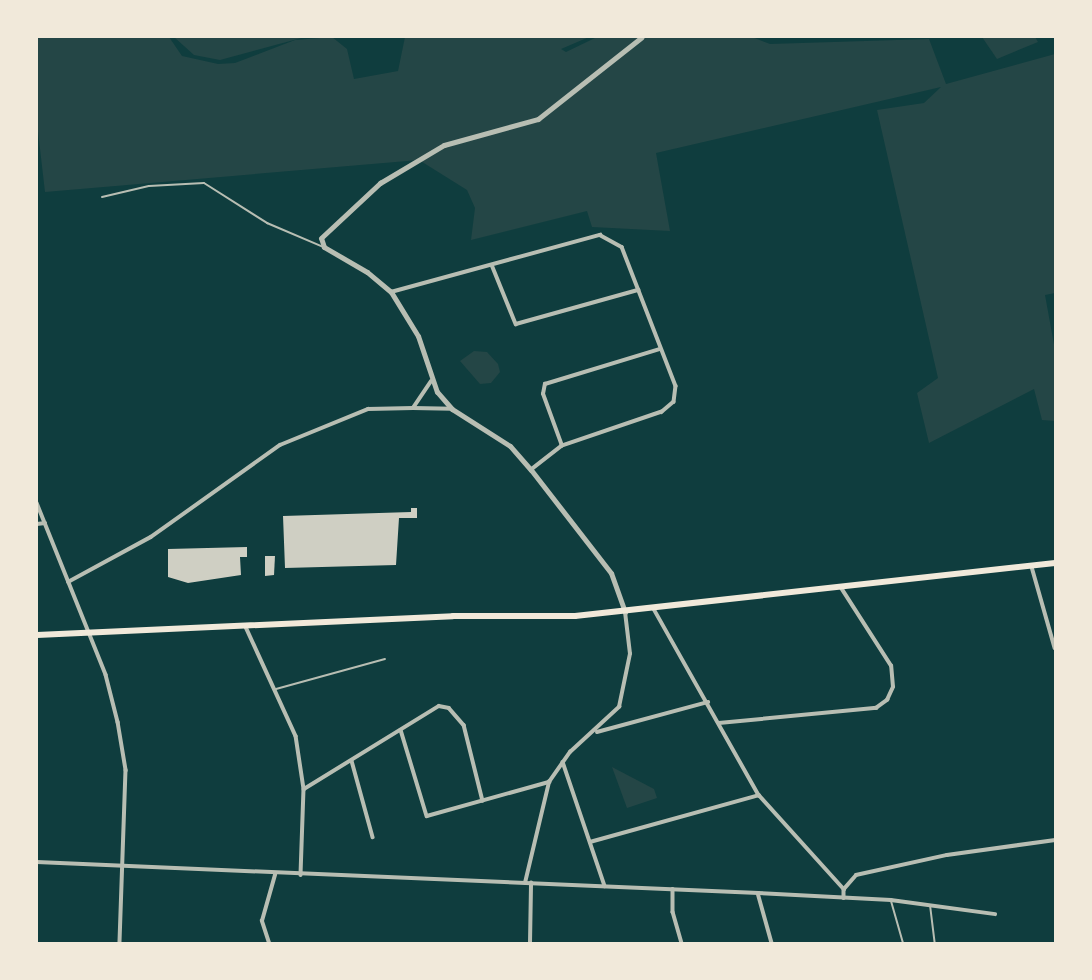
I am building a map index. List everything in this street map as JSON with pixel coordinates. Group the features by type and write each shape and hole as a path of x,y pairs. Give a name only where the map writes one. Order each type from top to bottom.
{"main road":[{"path":"37,635 87,629 625,612 1055,563"}],"street":[{"path":"525,883 549,782 563,761 619,707 625,689 630,654 625,612 611,573 531,470 510,446 452,409 431,381 418,336 391,292 324,247 323,234 380,183 444,145 538,119 642,37"},
{"path":"391,292 600,235 622,247 676,386 669,408 562,446 531,470"},
{"path":"492,265 516,324 638,290"},
{"path":"562,446 543,394 545,384 660,349"},
{"path":"413,408 431,381"},
{"path":"68,582 151,537 280,444 368,409 452,409"},
{"path":"37,503 106,675 125,769 120,943"},
{"path":"37,524 44,523"},
{"path":"1032,565 1055,648"},
{"path":"719,723 876,708 887,700 893,687 891,666 841,588"},
{"path":"654,609 758,795 844,889 844,898"},
{"path":"245,624 296,736 304,789 301,876"},
{"path":"595,733 708,702"},
{"path":"304,789 439,706 459,716 483,801"},
{"path":"401,730 428,816 549,782"},
{"path":"352,761 373,837"},
{"path":"563,761 605,886"},
{"path":"590,842 758,795"},
{"path":"844,889 856,876 947,855 1055,840"},
{"path":"37,862 301,876 605,886 891,900 995,915"},
{"path":"269,943 262,921 275,874"},
{"path":"530,943 531,883"},
{"path":"673,889 673,912 682,943"},
{"path":"758,893 772,943"}],"lane":[{"path":"102,197 149,186 204,183 267,223 324,247"},
{"path":"275,690 385,659"},
{"path":"891,900 903,943"},
{"path":"930,904 935,943"}],"shaded area":[{"path":"37,37 169,37 182,56 218,64 235,63 295,40 332,37 347,49 354,79 398,71 405,37 589,37 561,49 566,52 597,37 752,37 770,44 929,39 946,84 1055,54 1055,293 1045,295 1055,350 1055,421 1042,420 1034,389 929,443 917,393 938,378 877,110 924,103 941,87 656,153 670,231 592,227 587,211 471,240 475,208 467,190 419,160 45,192 37,123"},
{"path":"174,37 305,37 220,60 194,55"},
{"path":"982,37 1035,37 1038,42 997,59"},
{"path":"474,351 487,352 498,364 500,372 491,383 480,384 460,361"},
{"path":"612,767 654,789 657,798 627,808"}],"building":[{"path":"411,508 417,508 417,518 399,518 396,565 285,568 283,516 411,512"},
{"path":"247,547 247,557 240,557 241,575 188,583 168,577 168,549"},
{"path":"265,556 275,556 274,575 265,576"}]}
